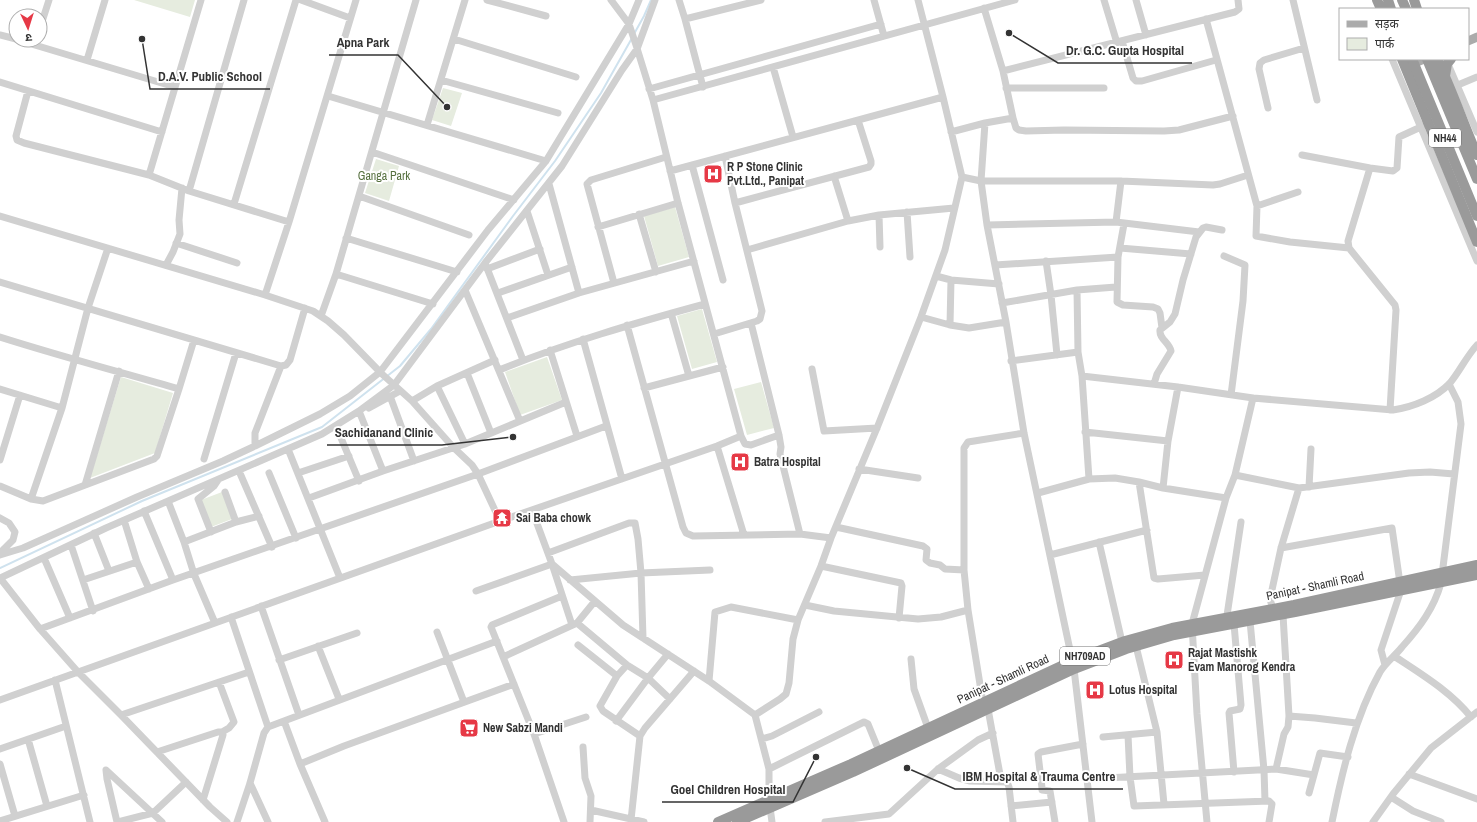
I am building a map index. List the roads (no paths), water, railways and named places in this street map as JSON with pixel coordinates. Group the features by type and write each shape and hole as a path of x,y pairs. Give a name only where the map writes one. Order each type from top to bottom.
{"highway":[{"name":"NH44","path":"1427,60 1477,179"},
{"path":"1442,60 1445,76 1454,86 1473,128 1477,155"},
{"path":"1407,62 1425,125 1477,242"},
{"name":"NH44","path":"1407,62 1477,216"},
{"name":"Panipat - Shamli Road","path":"718,822 853,772 985,706 1122,642 1172,628 1192,628 1277,613 1400,586 1443,572 1477,565"},
{"name":"Panipat - Shamli Road","path":"1400,586 1441,583 1477,575"},
{"name":"Panipat - Shamli Road","path":"1228,622 1250,621 1277,613"},
{"name":"Panipat - Shamli Road","path":"1073,665 1174,635 1192,628"},
{"name":"Panipat - Shamli Road","path":"737,822 770,804 878,751 928,728 985,706"}],"main road":[{"path":"1407,62 1418,60"}],"street":[{"path":"87,60 105,0"},
{"path":"149,175 201,0"},
{"path":"166,265 180,234 179,220 186,189 244,0"},
{"path":"234,204 296,0"},
{"path":"301,0 350,18"},
{"path":"265,295 328,96 356,0"},
{"path":"321,316 336,274 416,0"},
{"path":"427,125 465,0"},
{"path":"487,0 546,16"},
{"path":"611,0 630,28 653,100 678,203 741,436 745,444 751,445 779,435"},
{"path":"0,554 23,548 255,446 320,414 350,396 381,373 488,230 546,161 630,28 639,0"},
{"path":"359,412 393,384 465,290 486,266 562,166 637,47 656,0"},
{"path":"679,0 703,87"},
{"path":"685,19 761,0"},
{"path":"874,0 884,36"},
{"path":"754,715 786,694 789,683 793,639 798,620 805,606 831,538 921,317 945,250 962,177 918,0"},
{"path":"653,100 925,25 984,8 998,2 1015,0"},
{"path":"1104,0 1133,78 1138,81 1216,60"},
{"path":"1136,0 1146,35"},
{"path":"1003,71 1120,42 1238,10 1240,6 1238,0"},
{"path":"1292,0 1317,100"},
{"path":"984,8 1003,71 1016,128 1022,131 1179,130 1233,116"},
{"path":"1206,19 1257,206 1256,236 1290,242 1349,248"},
{"path":"649,89 881,24"},
{"path":"454,39 576,77"},
{"path":"48,46 175,87"},
{"path":"1268,108 1260,63 1264,60 1304,48"},
{"path":"1392,60 1425,125 1477,261"},
{"path":"1442,60 1454,86 1477,77"},
{"path":"773,67 793,137"},
{"path":"441,80 558,113"},
{"path":"0,82 162,132"},
{"path":"1006,88 1104,88"},
{"path":"28,91 16,136 17,140 149,175 186,189 289,222"},
{"path":"328,96 546,161"},
{"path":"670,171 943,97"},
{"path":"951,132 985,123 1013,118"},
{"path":"735,203 866,168 871,164 858,120"},
{"path":"985,123 981,181 987,225 1006,322 1011,362 1024,433 1038,493 1073,665 1092,822"},
{"path":"1302,155 1370,168 1389,171 1396,170 1399,137 1425,125"},
{"path":"372,152 514,200"},
{"path":"714,334 760,319 762,311 725,156"},
{"path":"614,283 587,188 587,182 666,157"},
{"path":"692,165 722,280"},
{"path":"1370,168 1348,241 1349,248 1395,305 1396,310 1390,410"},
{"path":"962,177 981,181 1121,181 1213,185 1248,175"},
{"path":"834,176 848,221"},
{"path":"1116,222 1121,181"},
{"path":"549,184 579,293"},
{"path":"1257,206 1298,192"},
{"path":"359,196 469,235"},
{"path":"598,227 678,203"},
{"path":"747,250 848,221 879,215 954,208"},
{"path":"527,211 548,275"},
{"path":"907,212 910,257"},
{"path":"639,214 656,272"},
{"path":"879,215 880,248"},
{"path":"0,216 265,295 305,308 321,316 344,335 381,373 412,401 453,447 472,465 478,474 500,521"},
{"path":"987,225 1116,222 1199,232"},
{"path":"1124,224 1118,257 1116,287 1117,302 1120,304 1154,307 1158,309 1162,328 1160,335 1170,347 1171,351 1157,374 1154,384"},
{"path":"1162,328 1170,322 1175,314 1183,280 1196,237 1199,232 1206,227 1222,230"},
{"path":"346,238 457,272"},
{"path":"176,243 237,263"},
{"path":"31,499 62,408 88,308 108,248"},
{"path":"1120,248 1191,254"},
{"path":"486,266 540,249"},
{"path":"1224,256 1245,265 1243,300 1232,395"},
{"path":"995,265 1118,257"},
{"path":"507,318 579,293 694,261"},
{"path":"1046,261 1057,355"},
{"path":"486,266 498,293 523,360"},
{"path":"498,293 572,267"},
{"path":"336,274 433,304"},
{"path":"936,276 951,280 999,284"},
{"path":"950,325 951,280"},
{"path":"0,282 281,366 286,365 290,360 305,308"},
{"path":"1002,303 1077,290 1116,287"},
{"path":"465,290 520,421"},
{"path":"1077,290 1078,352 1082,376 1089,479"},
{"path":"499,370 583,339 627,325 705,304"},
{"path":"671,314 689,376"},
{"path":"921,317 950,325 969,328 1006,322"},
{"path":"751,323 779,435 781,446 780,454 800,534"},
{"path":"627,325 665,464 686,533 693,536 800,534 831,538"},
{"path":"0,337 74,360 119,371 179,389"},
{"path":"583,339 622,479"},
{"path":"0,486 31,499 40,501 47,500 156,458 194,340"},
{"path":"1082,376 1178,387 1253,398 1390,410 1407,407 1429,399 1440,392 1449,384 1477,345"},
{"path":"550,350 577,436"},
{"path":"1011,362 1078,352"},
{"path":"204,459 236,353"},
{"path":"412,401 436,386 495,360"},
{"path":"255,446 255,433 281,366"},
{"path":"644,388 722,367"},
{"path":"812,369 824,432 877,428"},
{"path":"85,485 119,371"},
{"path":"467,373 491,433"},
{"path":"1332,822 1356,723 1377,677 1385,665 1403,647 1432,608 1441,583 1461,424 1458,402 1449,384"},
{"path":"436,386 465,444"},
{"path":"1162,488 1168,441 1178,387"},
{"path":"0,388 62,408"},
{"path":"225,821 78,672 40,630 0,578 94,533 322,434 359,412 400,391"},
{"path":"0,460 3,437 20,395"},
{"path":"390,396 414,461"},
{"path":"1207,822 1197,714 1192,628 1226,498 1235,475 1253,398"},
{"path":"309,498 383,471 465,444 566,402"},
{"path":"359,412 383,471"},
{"path":"336,426 359,481"},
{"path":"40,630 173,580 272,547 478,474 606,426"},
{"path":"1085,432 1168,441"},
{"path":"1001,780 993,733 985,706 968,610 964,570 964,446 968,442 1024,433"},
{"path":"0,700 500,521 717,446 741,436"},
{"path":"717,446 744,535"},
{"path":"288,449 340,578"},
{"path":"1310,487 1311,449"},
{"path":"298,473 349,456"},
{"path":"859,469 918,478"},
{"path":"239,471 272,547"},
{"path":"1235,475 1299,488 1401,474 1430,472 1454,474"},
{"path":"269,473 296,538"},
{"path":"1038,493 1089,479 1115,478 1162,488 1226,498"},
{"path":"211,532 198,499 214,486 218,480"},
{"path":"1139,482 1155,578 1205,575"},
{"path":"1276,769 1284,734 1288,727 1289,716 1277,613 1270,599 1281,548 1299,488"},
{"path":"225,492 236,522"},
{"path":"168,501 184,542 194,574 214,623"},
{"path":"532,510 562,596 574,624 627,665 648,678 670,699"},
{"path":"144,511 173,580"},
{"path":"184,542 236,522 259,516"},
{"path":"0,518 9,523 15,532 13,540 0,554"},
{"path":"124,520 137,562 149,589"},
{"path":"548,554 629,522 633,522 636,525 641,573 643,638"},
{"path":"1234,772 1229,713 1230,711 1240,709 1241,705 1228,622 1241,522"},
{"path":"836,527 923,546 927,549 926,560 928,562 939,564 945,569 964,570"},
{"path":"1281,548 1390,527 1393,531 1400,586 1381,650 1385,665"},
{"path":"1050,555 1147,530"},
{"path":"94,533 109,571"},
{"path":"1099,542 1122,642"},
{"path":"71,545 93,611"},
{"path":"44,558 70,618"},
{"path":"83,580 137,562"},
{"path":"552,564 623,625 709,681 754,715 762,739 769,769 772,822"},
{"path":"476,591 552,564"},
{"path":"821,566 901,583 899,618"},
{"path":"570,580 641,573 710,570"},
{"path":"562,596 492,625 492,628 534,734 564,822"},
{"path":"503,657 574,624 595,601"},
{"path":"261,606 279,660 300,715"},
{"path":"805,606 834,611 899,618 928,619 968,610"},
{"path":"709,681 715,612 731,607 798,620"},
{"path":"231,617 268,727"},
{"path":"1250,621 1264,770 1265,801"},
{"path":"436,632 464,702"},
{"path":"279,660 357,633"},
{"path":"237,822 264,733 268,727 497,640"},
{"path":"578,645 617,676"},
{"path":"318,646 339,699"},
{"path":"1136,646 1157,732 1164,804"},
{"path":"616,721 668,654"},
{"path":"1373,822 1409,774 1431,748 1474,715 1447,692 1394,656"},
{"path":"911,659 914,689 928,728"},
{"path":"627,665 617,676 600,705 601,709 616,721 640,736"},
{"path":"630,820 640,736 645,728 694,671"},
{"path":"121,715 249,672"},
{"path":"54,680 90,822"},
{"path":"157,752 222,732 229,728 234,722 219,682"},
{"path":"300,764 344,746 514,684"},
{"path":"762,739 772,736 819,712"},
{"path":"1289,716 1356,723"},
{"path":"534,734 586,717"},
{"path":"284,721 300,764 325,822"},
{"path":"769,769 864,722 868,724 878,751"},
{"path":"0,749 66,726"},
{"path":"203,800 223,735 222,732"},
{"path":"1103,737 1157,732"},
{"path":"825,822 888,815 938,769 978,740 993,733"},
{"path":"1128,735 1130,777 1134,806 1265,801 1272,804 1269,822"},
{"path":"28,739 47,806"},
{"path":"1055,822 1050,791 1042,789 1038,754 1041,752 1083,744"},
{"path":"583,747 586,778 591,796 590,822"},
{"path":"1310,792 1321,753 1348,757"},
{"path":"0,764 15,816"},
{"path":"938,769 953,776 970,781 1006,781 1008,783 1013,822"},
{"path":"1087,779 1276,769 1314,774"},
{"path":"162,822 153,813 106,770 118,822 153,813 186,782"},
{"path":"1409,774 1477,799"},
{"path":"250,783 268,822"},
{"path":"0,821 84,795"},
{"path":"1391,797 1413,810 1441,822"},
{"path":"1011,806 1052,802"},
{"path":"591,810 644,822"}],"waterway":[{"path":"634,34 651,0"},
{"path":"0,568 142,501 322,427 400,366 431,329 555,161 601,93 632,38"}],"place":[{"name":"Dr. G.C. Gupta Hospital","path":"1009,33"},
{"name":"D.A.V. Public School","path":"142,39"},
{"name":"Apna Park","path":"447,107"},
{"name":"R P Stone Clinic Pvt.Ltd., Panipat","path":"713,174"},
{"name":"Sachidanand Clinic","path":"513,437"},
{"name":"Batra Hospital","path":"740,462"},
{"name":"Sai Baba chowk","path":"502,518"},
{"name":"Rajat Mastishk Evam Manorog Kendra","path":"1174,660"},
{"name":"Lotus Hospital","path":"1095,690"},
{"name":"New Sabzi Mandi","path":"469,728"},
{"name":"Goel Children Hospital","path":"816,757"},
{"name":"IBM Hospital & Trauma Centre","path":"907,768"}],"park label":[{"name":"Ganga Park","path":"384,176"}]}
